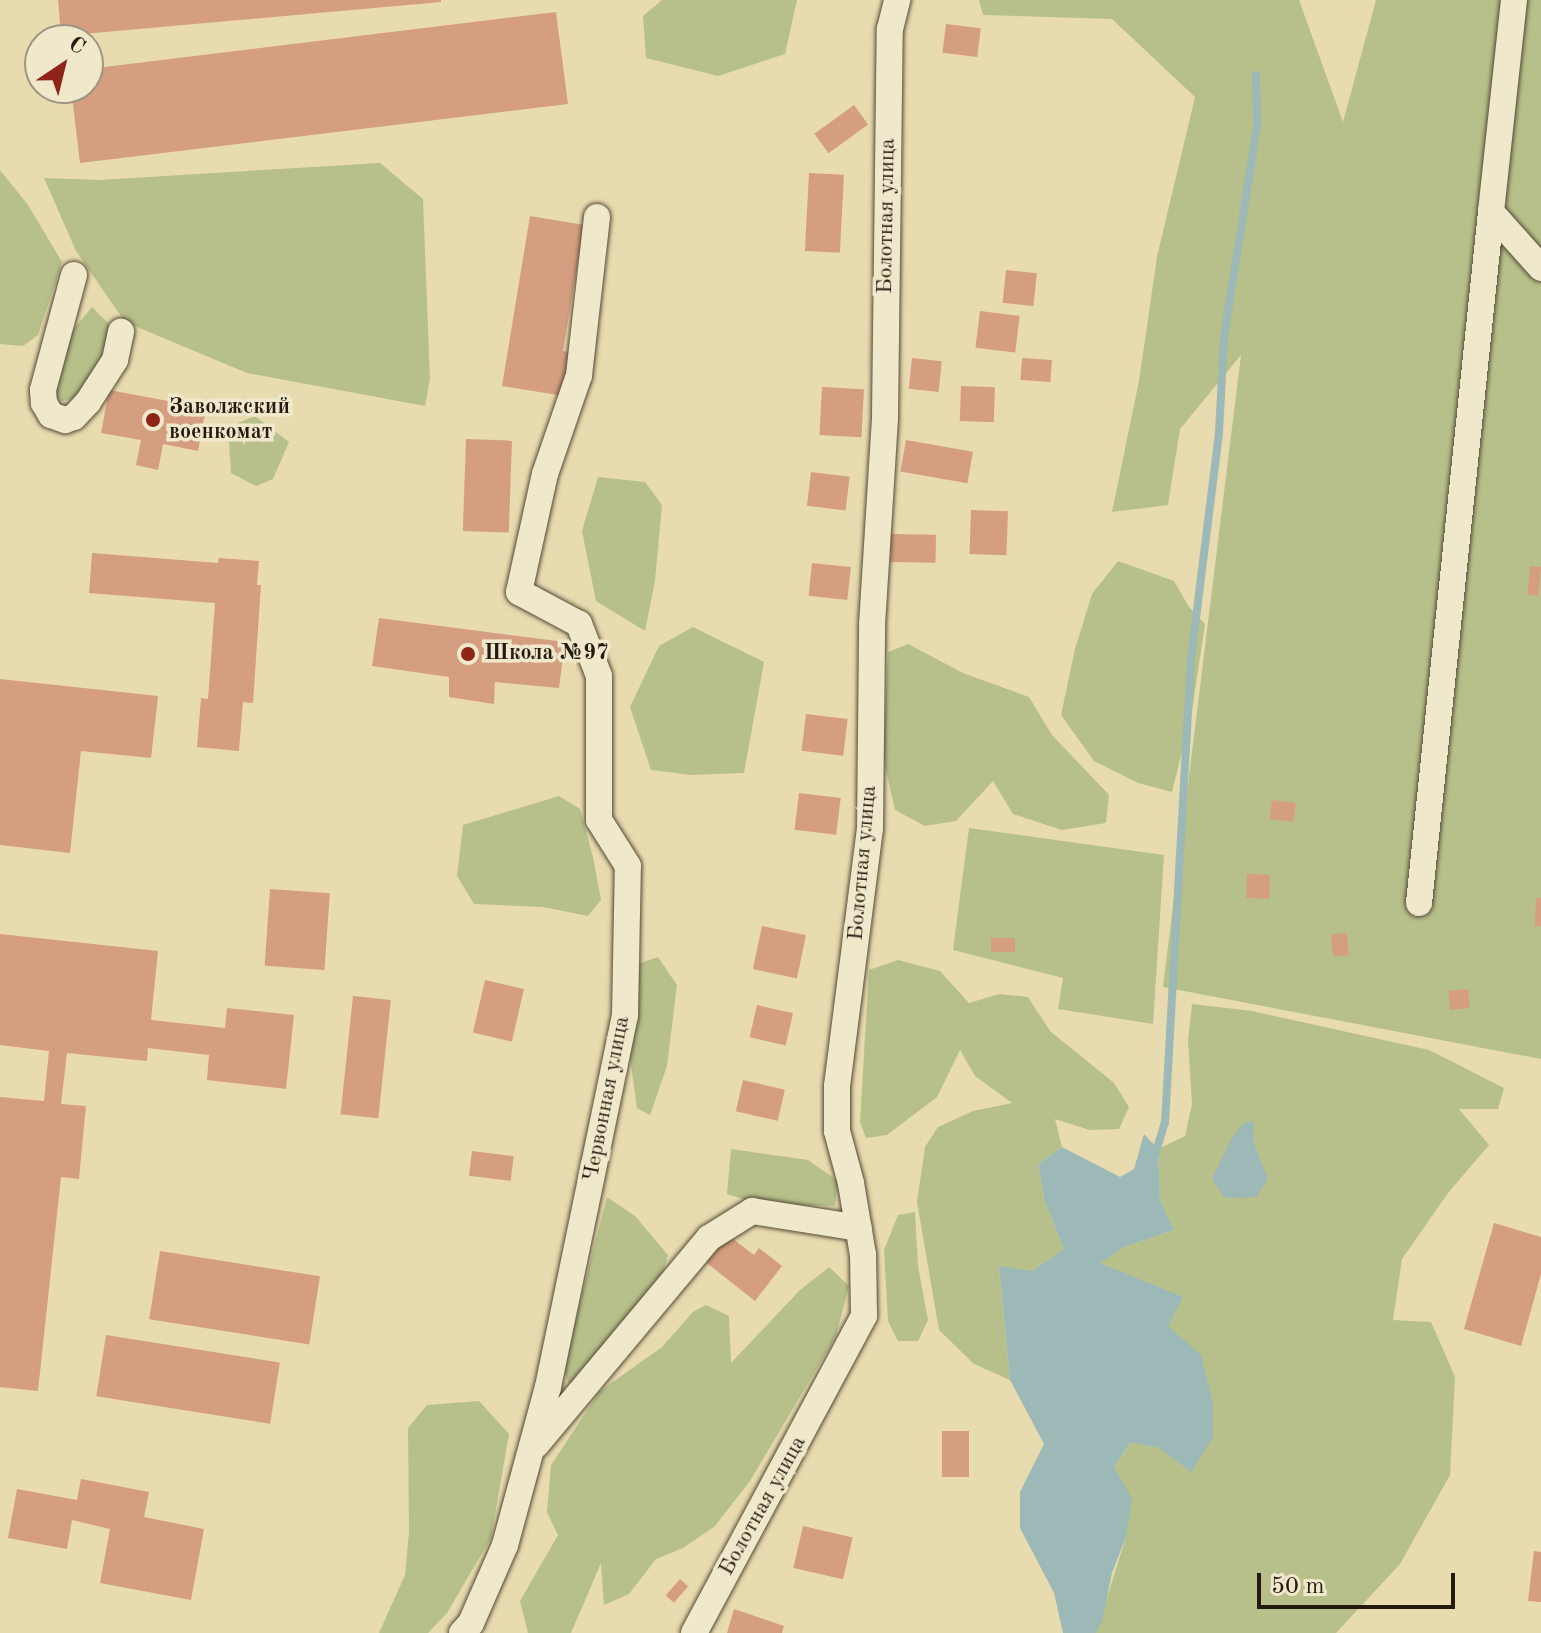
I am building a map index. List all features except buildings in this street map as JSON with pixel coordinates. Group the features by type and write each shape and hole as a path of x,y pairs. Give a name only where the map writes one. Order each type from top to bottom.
{"street":[{"name":"Болотная улица","path":"694,1633 846,1355 864,1316 863,1255 837,1131 837,1086 870,828 872,625 885,417 890,29 897,0"},
{"path":"1419,903 1514,0"},
{"path":"1491,212 1541,268"},
{"name":"Червонная улица","path":"462,1633 471,1623 505,1545 531,1451 554,1357 625,1016 628,866 599,820 599,676 579,624 519,592 545,474 579,375 597,217"},
{"path":"74,275 43,390 44,403 51,415 65,420 74,417 88,402 115,360 121,332"},
{"path":"531,1451 709,1238 752,1211 859,1228"}],"green space":[{"path":"662,0 797,0 785,54 718,76 646,58 643,16"},
{"path":"979,0 1299,0 1343,122 1376,0 1541,0 1541,1059 1163,987 1241,355 1180,429 1168,505 1112,512 1139,381 1157,257 1195,97 1112,19 983,15"},
{"path":"380,163 423,199 430,379 425,406 247,373 125,322 76,251 44,178 99,180"},
{"path":"0,170 28,205 62,262 38,335 23,346 0,344"},
{"path":"92,307 118,333 87,397 61,401 50,386 67,337"},
{"path":"255,416 289,442 273,479 256,486 231,473 228,427"},
{"path":"598,477 645,482 662,505 655,581 645,631 596,601 582,531"},
{"path":"1118,561 1174,581 1189,607 1205,624 1192,711 1172,792 1138,783 1094,761 1061,715 1075,649 1092,594"},
{"path":"693,627 764,662 744,773 691,775 651,770 630,707 659,646"},
{"path":"908,644 963,673 1029,697 1052,735 1109,795 1106,823 1062,830 1013,814 993,781 956,821 925,826 895,810 883,757 888,652"},
{"path":"559,796 580,809 601,900 588,916 543,907 474,904 457,876 463,825"},
{"path":"969,828 1164,855 1153,1024 1058,1009 1063,978 953,950"},
{"path":"658,957 677,985 667,1066 650,1115 637,1108 630,1057 640,963"},
{"path":"898,960 940,971 969,1003 999,994 1028,997 1050,1031 1114,1083 1129,1107 1119,1129 1090,1130 1055,1119 1062,1147 1038,1164 1045,1202 1064,1249 1032,1271 999,1267 1010,1380 974,1364 939,1330 917,1202 925,1147 938,1127 973,1111 1012,1103 975,1076 960,1050 937,1097 887,1135 866,1138 860,1122 869,970"},
{"path":"1192,1004 1252,1011 1429,1050 1504,1088 1498,1109 1459,1109 1489,1145 1448,1193 1402,1259 1393,1320 1431,1322 1455,1377 1450,1475 1400,1564 1336,1633 1096,1633 1126,1537 1114,1467 1132,1441 1159,1448 1167,1326 1182,1297 1099,1263 1124,1247 1174,1230 1160,1200 1158,1149 1185,1136 1192,1104 1188,1041"},
{"path":"731,1149 808,1160 838,1181 835,1206 758,1204 727,1194"},
{"path":"607,1197 635,1216 668,1255 661,1279 583,1376 569,1384 563,1367"},
{"path":"915,1212 918,1266 928,1320 918,1341 898,1341 888,1321 884,1250 898,1215"},
{"path":"829,1267 849,1286 836,1336 750,1481 715,1526 683,1548 656,1559 629,1594 604,1605 601,1563 571,1633 528,1633 520,1601 558,1535 547,1512 551,1465 600,1391 662,1347 693,1312 706,1305 729,1316 731,1363 799,1291"},
{"path":"479,1401 509,1434 491,1538 447,1613 428,1633 379,1633 405,1575 409,1533 408,1428 427,1405"}],"water":[{"path":"1253,1121 1254,1144 1268,1179 1256,1197 1225,1198 1212,1179 1232,1138 1244,1123"},
{"path":"1144,1134 1158,1149 1160,1200 1174,1230 1124,1247 1100,1263 1183,1297 1168,1326 1201,1355 1213,1403 1213,1437 1191,1472 1159,1448 1131,1442 1114,1467 1132,1499 1126,1537 1112,1573 1102,1621 1096,1633 1063,1633 1054,1593 1020,1528 1020,1492 1044,1444 1010,1380 999,1266 1032,1271 1064,1249 1045,1202 1038,1164 1062,1147 1120,1177 1134,1169"}],"waterway":[{"path":"1154,1158 1165,1123 1191,658 1219,433 1224,337 1257,126 1256,75"}],"place":[{"name":"Заволжский военкомат","path":"153,420"},
{"name":"Школа №97","path":"468,654"}]}
